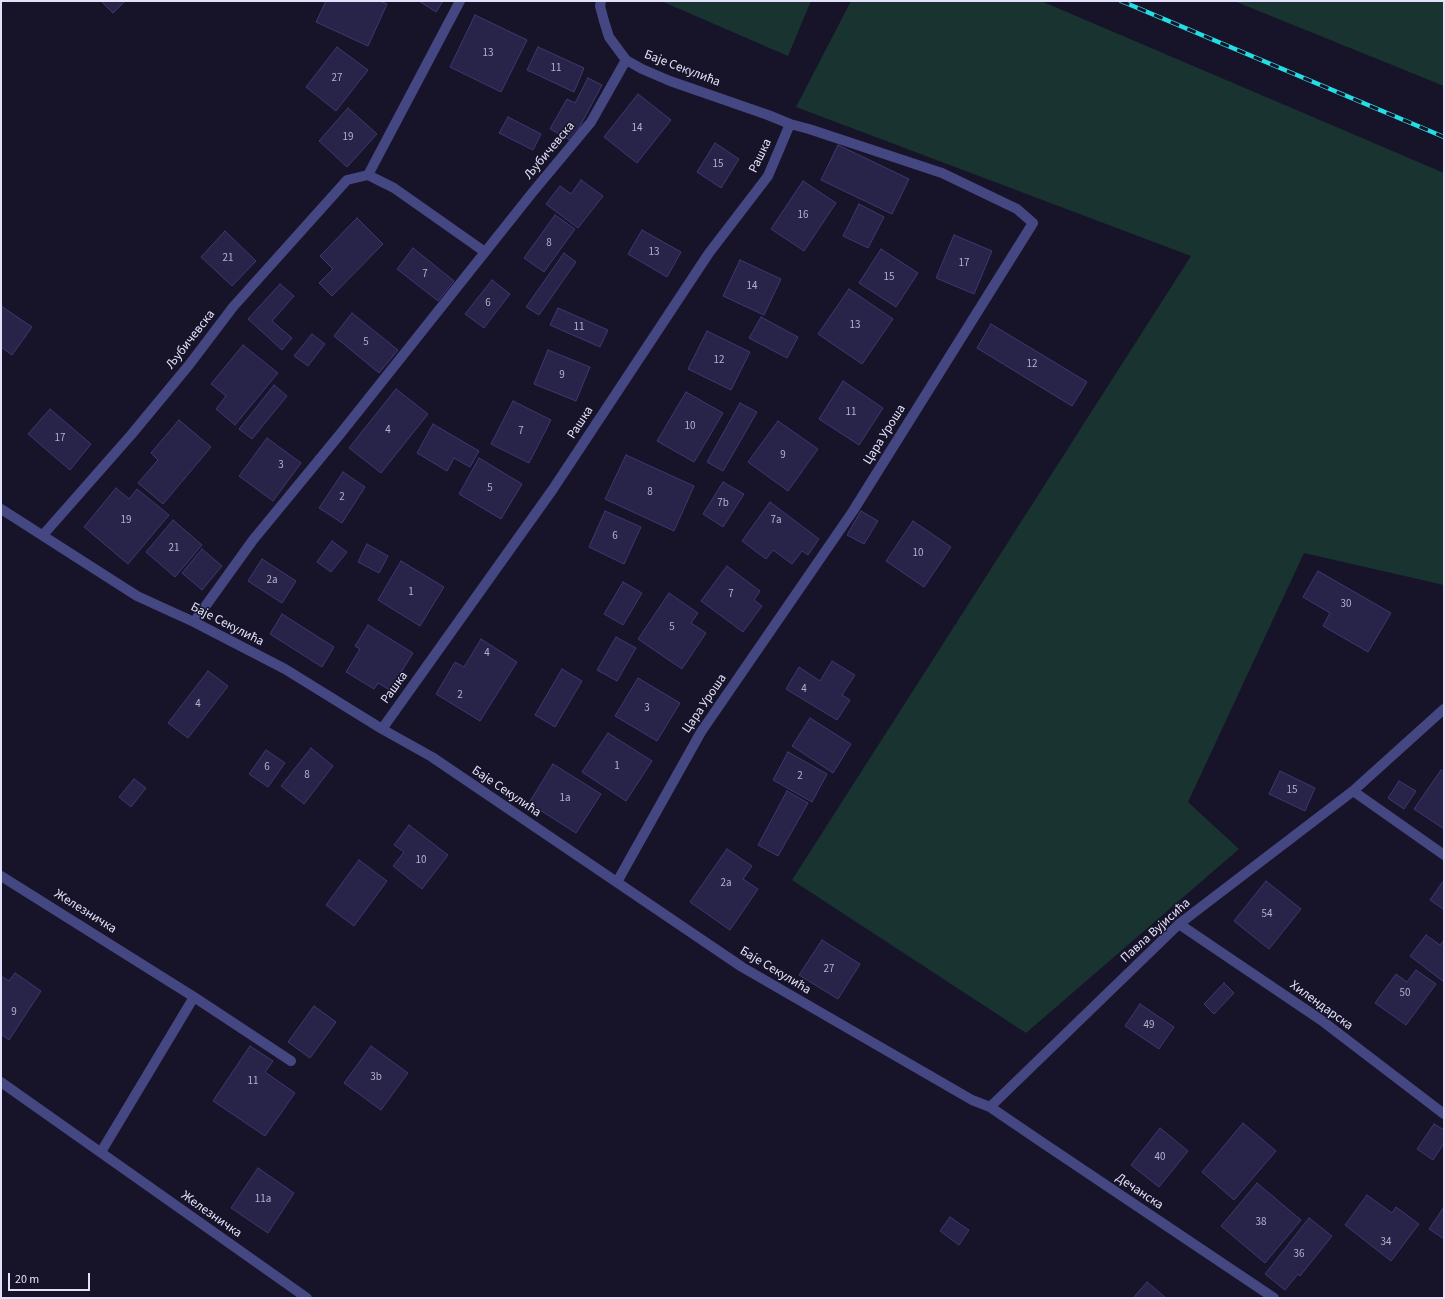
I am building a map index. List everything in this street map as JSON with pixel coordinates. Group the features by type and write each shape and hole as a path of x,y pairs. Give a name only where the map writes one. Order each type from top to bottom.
{"street":[{"path":"460,1 368,175 394,188 485,252"},
{"name":"Баје Секулића","path":"601,1 600,6 609,37 626,60 642,69 670,80 790,124"},
{"name":"Љубичевска","path":"194,622 253,540 342,433 532,193 591,122 626,60"},
{"name":"Рашка","path":"382,729 554,489 709,253 768,176 790,124"},
{"name":"Цара Уроша","path":"617,882 701,732 853,510 1033,224 1017,209 942,173 790,124"},
{"name":"Љубичевска","path":"43,535 190,365 233,307 347,180 368,175"},
{"name":"Баје Секулића","path":"1,509 137,596 194,622 286,669 382,729 432,757 742,967 972,1100 990,1107"},
{"name":"Павла Вујисића","path":"990,1107 1180,924 1353,791 1444,709"},
{"path":"1353,791 1444,855"},
{"name":"Железничка","path":"1,876 194,997 291,1061"},
{"name":"Хилендарска","path":"1180,924 1321,1020 1444,1114"},
{"path":"100,1152 194,997"},
{"name":"Железничка","path":"1,1082 307,1298"},
{"name":"Дечанска","path":"990,1107 1042,1144 1274,1298"}],"green space":[{"path":"661,1 811,1 788,56"},
{"path":"851,1 1041,1 1444,173 1444,585 1304,553 1188,802 1239,849 1026,1033 792,880 1191,256 796,107"},
{"path":"1234,1 1444,1 1444,86"}],"building":[{"path":"101,1 125,1 113,13"},
{"path":"326,1 380,1 387,4 368,46 316,22"},
{"path":"419,1 443,1 436,12"},
{"path":"475,15 527,40 501,92 450,67"},
{"path":"337,47 368,70 336,111 306,87"},
{"path":"538,47 584,68 574,92 527,70"},
{"path":"588,78 602,85 572,141 550,129 567,99 575,103"},
{"path":"638,94 671,120 637,163 604,137"},
{"path":"348,108 377,134 347,167 319,141"},
{"path":"508,117 541,134 533,150 499,133"},
{"path":"715,143 739,159 721,188 697,172"},
{"path":"838,145 909,179 892,214 821,180"},
{"path":"581,180 603,196 578,228 546,204 560,186 571,194"},
{"path":"803,181 836,203 804,251 771,229"},
{"path":"859,204 884,217 868,248 843,236"},
{"path":"555,215 575,229 544,272 524,258"},
{"path":"357,218 383,244 332,296 319,283 333,269 320,256"},
{"path":"642,230 681,252 667,277 628,254"},
{"path":"225,231 256,261 232,286 201,257"},
{"path":"954,235 992,251 974,294 936,278"},
{"path":"413,248 454,281 438,301 397,269"},
{"path":"881,249 918,273 896,307 859,283"},
{"path":"564,253 576,262 539,315 526,307"},
{"path":"740,260 781,279 764,315 723,296"},
{"path":"492,280 510,294 484,328 465,314"},
{"path":"280,284 294,296 272,321 292,338 282,350 248,319"},
{"path":"849,289 893,319 862,364 818,334"},
{"path":"1,306 32,327 12,355 1,347"},
{"path":"558,308 608,330 600,347 550,325"},
{"path":"352,313 398,350 379,373 334,336"},
{"path":"761,317 798,337 787,358 749,338"},
{"path":"991,324 1087,382 1072,406 977,348"},
{"path":"707,331 750,352 731,390 688,369"},
{"path":"312,334 325,344 308,366 294,356"},
{"path":"243,345 278,373 235,425 216,409 226,396 211,384"},
{"path":"548,350 590,367 576,401 534,384"},
{"path":"843,381 883,408 859,445 819,419"},
{"path":"274,385 287,396 252,439 239,429"},
{"path":"396,389 428,414 381,473 349,448"},
{"path":"686,392 723,413 694,462 657,441"},
{"path":"513,401 551,420 529,463 491,444"},
{"path":"740,403 757,412 723,471 707,462"},
{"path":"50,409 91,444 70,470 28,434"},
{"path":"179,420 211,447 163,504 138,483 158,460 151,453"},
{"path":"778,421 818,449 788,491 748,462"},
{"path":"433,424 479,451 470,467 454,458 447,471 417,453"},
{"path":"267,438 301,463 273,501 239,476"},
{"path":"626,455 694,486 674,531 605,499"},
{"path":"479,458 522,484 501,519 459,494"},
{"path":"343,472 365,487 342,523 319,508"},
{"path":"723,482 744,494 723,527 703,514"},
{"path":"116,488 129,499 137,489 169,515 128,564 84,527"},
{"path":"770,502 819,539 808,555 802,551 792,564 773,550 766,559 742,541"},
{"path":"605,511 641,527 624,564 589,547"},
{"path":"861,511 878,521 864,544 847,535"},
{"path":"173,520 202,545 175,577 146,552"},
{"path":"913,521 951,547 924,587 886,561"},
{"path":"332,541 347,552 331,572 317,562"},
{"path":"367,544 388,556 379,573 358,562"},
{"path":"202,549 222,566 202,590 182,573"},
{"path":"262,559 296,581 282,603 248,581"},
{"path":"401,561 444,587 420,626 378,600"},
{"path":"727,566 760,591 754,600 762,606 743,632 701,601"},
{"path":"1318,571 1391,613 1368,652 1323,626 1330,613 1303,597"},
{"path":"623,582 642,593 623,625 604,614"},
{"path":"669,593 698,613 691,623 706,633 682,669 638,639"},
{"path":"282,614 334,647 322,667 270,634"},
{"path":"368,625 413,653 390,690 378,683 374,689 346,672 360,649 355,646"},
{"path":"616,637 636,648 617,681 597,670"},
{"path":"481,639 517,662 480,721 436,694 455,662 464,667"},
{"path":"832,661 855,675 842,695 850,700 837,720 786,689 799,667 820,681"},
{"path":"562,669 582,681 555,727 535,715"},
{"path":"208,671 228,686 188,738 168,723"},
{"path":"638,678 680,703 657,741 615,716"},
{"path":"810,718 851,744 833,773 792,746"},
{"path":"608,733 652,761 626,801 582,772"},
{"path":"311,748 333,766 304,804 281,786"},
{"path":"266,750 285,763 268,787 249,774"},
{"path":"788,752 827,774 812,802 773,780"},
{"path":"553,764 601,794 576,833 529,803"},
{"path":"1441,770 1444,772 1444,829 1414,809"},
{"path":"1280,771 1315,788 1305,811 1269,794"},
{"path":"134,779 146,788 131,807 119,797"},
{"path":"1399,781 1416,791 1404,809 1388,798"},
{"path":"787,791 808,803 778,856 758,845"},
{"path":"409,825 448,855 422,889 393,866 404,852 394,845"},
{"path":"727,849 752,866 743,879 758,889 730,930 690,902"},
{"path":"359,860 387,881 354,926 326,905"},
{"path":"1444,880 1444,908 1443,909 1430,900"},
{"path":"1266,881 1301,909 1269,949 1234,921"},
{"path":"1426,935 1440,945 1444,940 1444,982 1410,956"},
{"path":"822,940 860,964 838,999 799,975"},
{"path":"1416,970 1436,984 1406,1025 1375,1003 1396,974 1407,982"},
{"path":"15,973 41,991 9,1040 1,1034 1,976 9,981"},
{"path":"1224,983 1234,993 1214,1014 1204,1004"},
{"path":"1140,1004 1174,1027 1159,1049 1125,1026"},
{"path":"314,1006 336,1022 310,1058 288,1042"},
{"path":"250,1046 273,1061 265,1072 295,1093 265,1136 213,1101"},
{"path":"371,1046 408,1073 381,1110 344,1083"},
{"path":"1243,1123 1276,1151 1234,1200 1202,1172"},
{"path":"1434,1124 1444,1130 1444,1143 1433,1160 1417,1149"},
{"path":"1160,1128 1188,1151 1159,1187 1131,1165"},
{"path":"258,1168 294,1193 268,1233 231,1208"},
{"path":"1257,1183 1301,1220 1265,1263 1221,1226"},
{"path":"1367,1195 1392,1213 1396,1207 1419,1224 1391,1261 1345,1225"},
{"path":"1444,1207 1444,1239 1429,1229"},
{"path":"950,1217 969,1230 959,1245 940,1231"},
{"path":"1309,1218 1332,1236 1300,1276 1298,1274 1285,1290 1265,1274"},
{"path":"1147,1282 1166,1298 1133,1298"}],"railway":[{"path":"1121,1 1444,137"}]}
